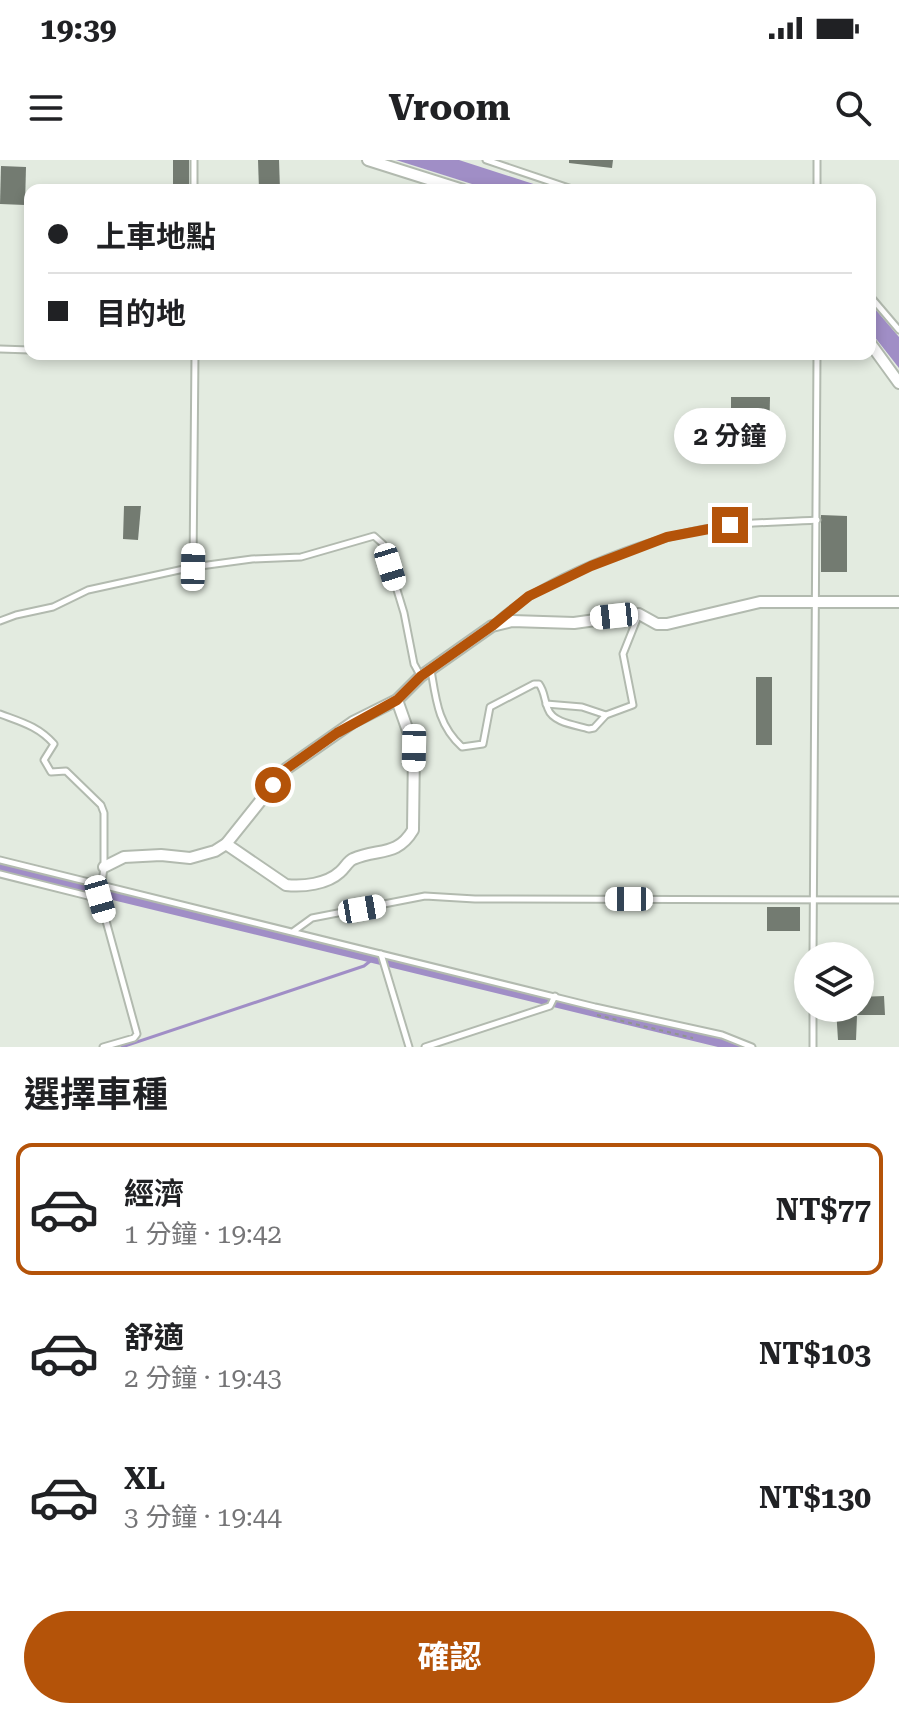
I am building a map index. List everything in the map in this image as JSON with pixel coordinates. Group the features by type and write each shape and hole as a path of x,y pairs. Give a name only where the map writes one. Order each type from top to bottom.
{"street":[{"path":"368,160 444,184"},
{"path":"876,351 899,383"},
{"path":"104,867 124,857 161,855 190,858 215,851 226,844 286,769 353,722 397,700 421,676 492,626 512,621 574,623 639,614 657,624 667,624 760,602 899,602"},
{"path":"226,844 286,885 293,886 319,882 338,874 351,859 396,849 413,830 414,748 397,700"}],"lane":[{"path":"194,160 194,184"},
{"path":"486,160 557,184"},
{"path":"817,160 817,184"},
{"path":"876,303 899,330"},
{"path":"0,349 24,350"},
{"path":"193,567 195,360"},
{"path":"813,942 817,360"},
{"path":"492,626 519,603 555,583 667,537 730,525 817,520"},
{"path":"0,629 1,621 53,607 88,590 193,567 252,559 301,557 370,537 378,538 383,544 404,613 414,664 421,676"},
{"path":"431,669 441,719 448,734 462,747 483,744 489,711 494,703 539,684 553,718 594,728 606,715 633,705 623,654 639,614"},
{"path":"546,704 582,707 606,715"},
{"path":"0,714 29,723 50,739 54,744 44,760 46,766 51,772 66,771 101,805 104,813 104,867 100,899 137,1034 134,1038 103,1047"},
{"path":"0,860 722,1035 752,1047"},
{"path":"0,874 100,899"},
{"path":"293,931 312,918 425,896 899,900"},
{"path":"381,954 409,1047"},
{"path":"425,1047 550,1006 555,996"},
{"path":"813,1022 813,1047"}],"path":[{"path":"598,1016 693,1038"}],"shaded area":[{"path":"396,160 459,160 533,184 472,184"},
{"path":"876,310 899,337 899,368 876,339"}],"building":[{"path":"173,160 189,160 189,184 173,184"},
{"path":"258,160 279,160 280,184 259,184"},
{"path":"569,160 613,160 612,168 569,163"},
{"path":"1,166 26,167 24,205 0,204"},
{"path":"731,397 770,397 769,440 731,440"},
{"path":"124,506 141,506 138,540 123,539"},
{"path":"821,515 847,516 847,572 821,572"},
{"path":"756,677 772,677 772,745 756,745"},
{"path":"767,907 800,907 800,931 767,931"},
{"path":"874,996 884,996 885,1015 874,1015"},
{"path":"837,1022 857,1022 856,1040 838,1040"}],"waterway":[{"path":"0,868 737,1047"},
{"path":"122,1047 364,966 374,958"}],"route":[{"path":"273,785 286,769 353,722 397,700 421,676 529,596 591,566 667,537 730,525"}]}
